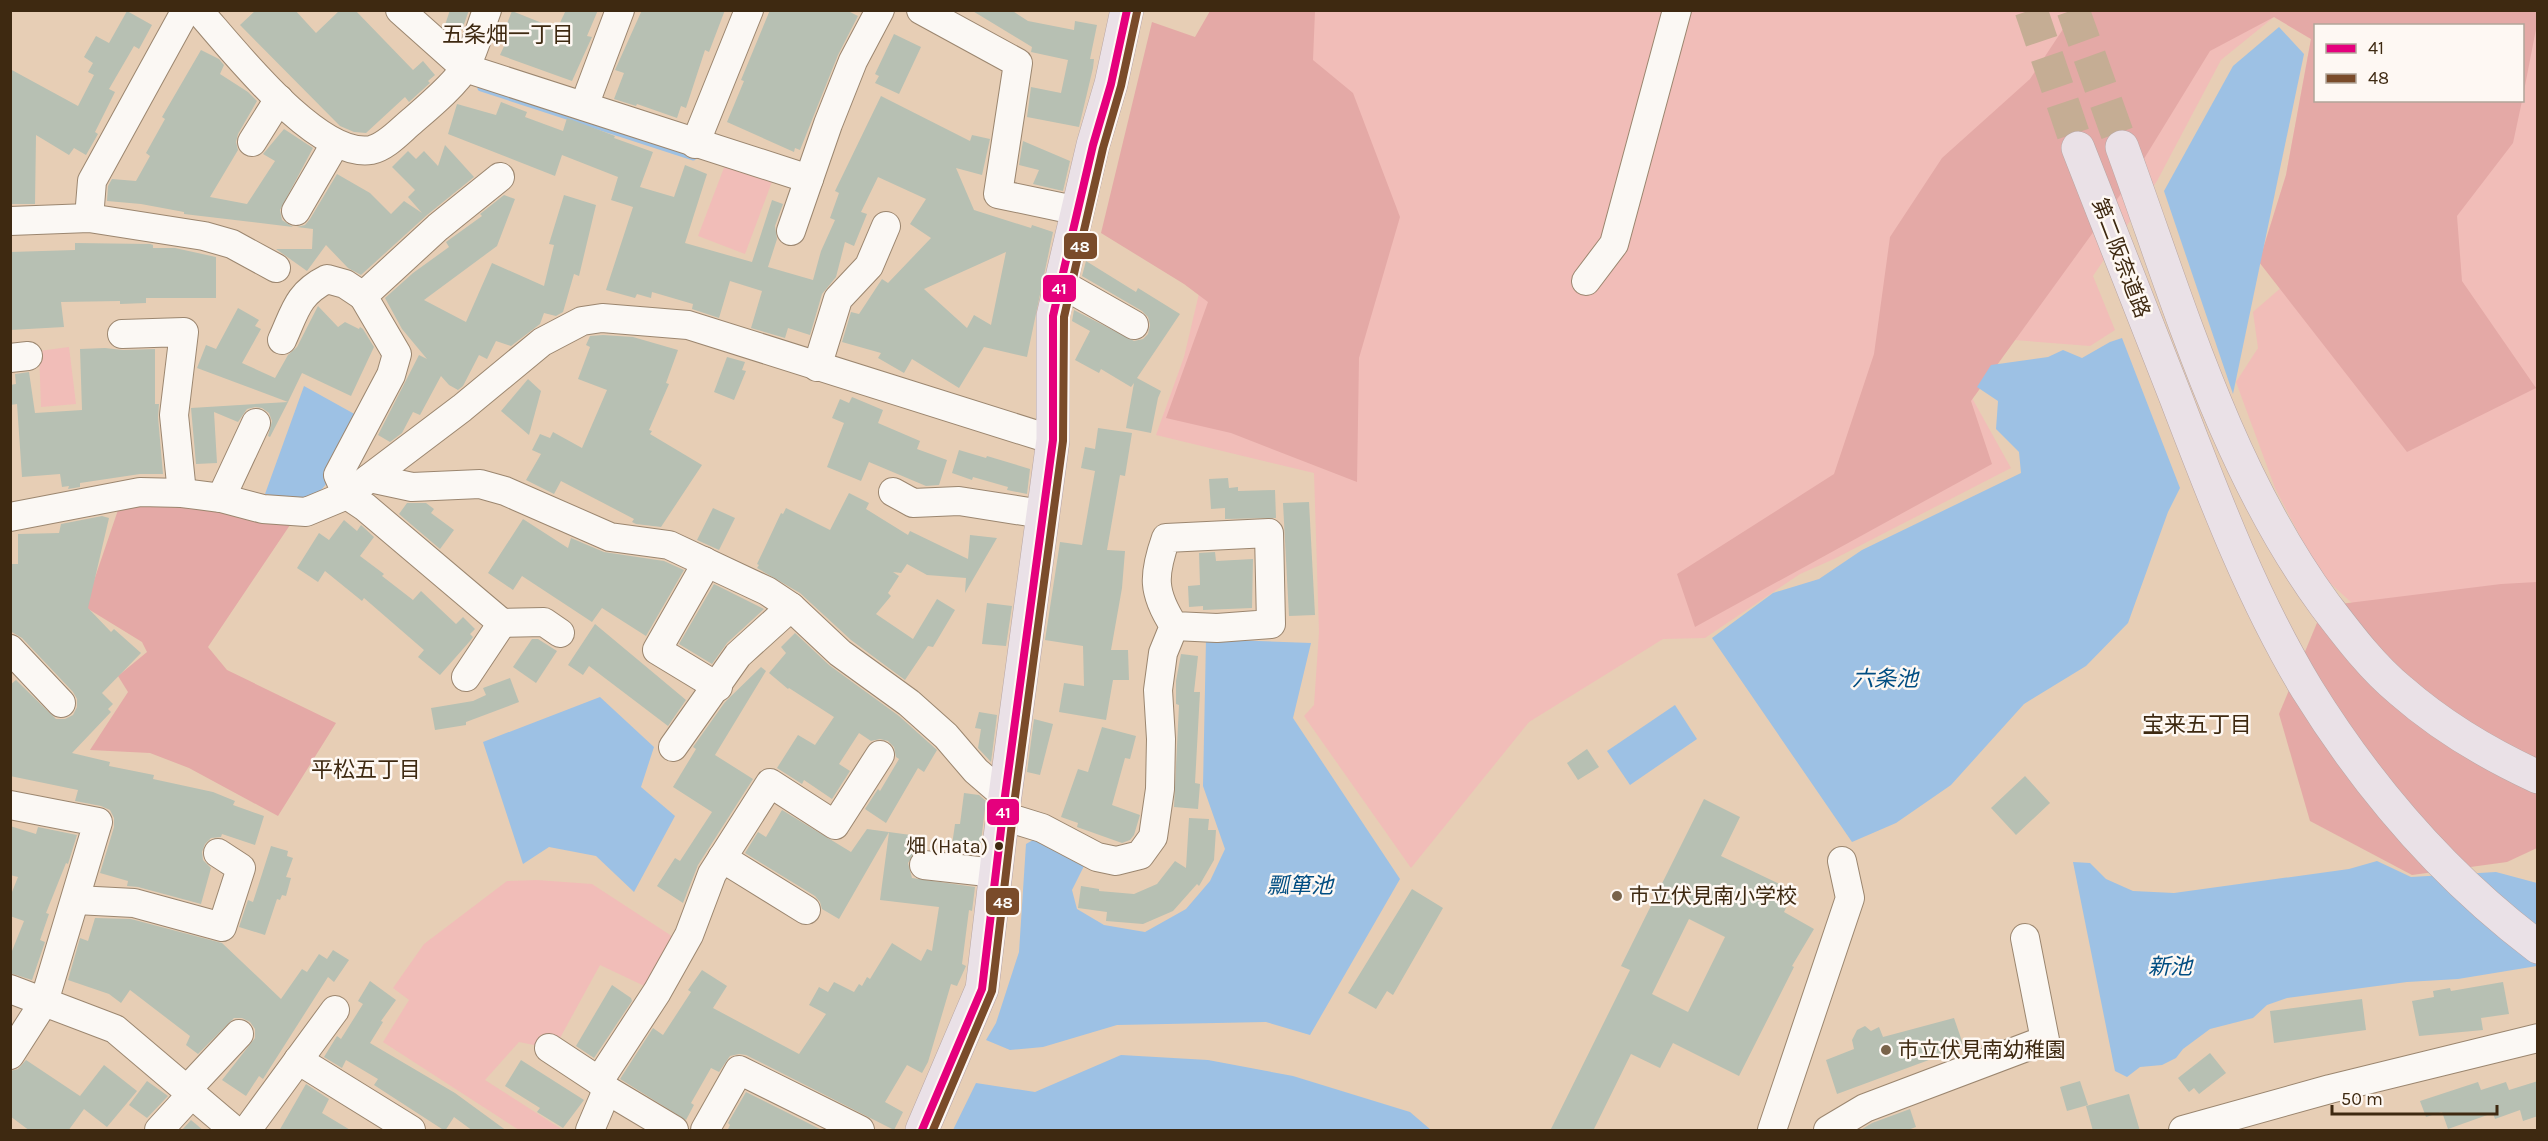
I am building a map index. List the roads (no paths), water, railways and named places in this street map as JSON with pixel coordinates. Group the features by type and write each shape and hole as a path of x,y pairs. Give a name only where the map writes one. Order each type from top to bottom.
{"highway":[{"path":"922,1131 982,989 1053,440 1053,316 1111,84 1126,10"},
{"path":"2122,147 2230,434 2257,494 2314,590 2360,650 2398,689 2430,715 2470,742 2538,777"},
{"name":"第二阪奈道路","path":"2078,148 2239,556 2306,688 2343,743 2405,825 2459,881 2499,918 2538,946"}],"street":[{"path":"89,218 92,181 186,10"},
{"path":"198,10 279,99 335,144 354,150 373,150 392,138 434,101 465,68 488,10"},
{"path":"400,10 465,68 809,179"},
{"path":"584,106 620,10"},
{"path":"695,144 749,10"},
{"path":"791,231 828,124 853,62 880,10"},
{"path":"921,10 1018,63 998,194 1078,211"},
{"path":"1586,281 1614,244 1677,10"},
{"path":"252,142 279,99"},
{"path":"296,211 335,144"},
{"path":"363,296 438,226 500,177"},
{"path":"10,221 89,218 204,236 232,244 276,268"},
{"path":"817,367 838,298 869,266 886,226"},
{"path":"282,340 299,302 310,287 327,279 345,284 363,296 397,354 391,375 338,475 347,495 365,507 502,623 544,622 560,633"},
{"path":"1060,283 1134,325"},
{"path":"10,517 140,492 182,493 221,498 263,509 306,512 347,495 462,408 542,342 582,321 602,318 688,325 1053,440"},
{"path":"122,334 184,332 174,415 182,493"},
{"path":"221,498 256,423"},
{"path":"370,478 412,487 480,484 514,494 610,537 669,545 767,591 791,607 840,653 909,703 946,736 1004,806 1097,857 1116,861 1140,855 1153,837 1160,789 1158,690 1163,653 1174,626"},
{"path":"893,492 913,503 959,501 1042,514"},
{"path":"1269,533 1271,624 1217,628 1174,626 1163,609 1156,581 1156,565 1166,538 1269,533"},
{"path":"704,561 701,573 657,650 718,687"},
{"path":"674,747 718,687 738,655 791,607"},
{"path":"466,677 502,623"},
{"path":"10,649 61,703"},
{"path":"590,1131 603,1086 684,944 712,874 770,783 835,825 880,755"},
{"path":"10,804 98,822 44,1002 10,1055"},
{"path":"76,900 134,903 222,927 241,868 218,853"},
{"path":"722,858 806,910"},
{"path":"1779,1128 1850,898 1842,861"},
{"path":"924,865 996,873"},
{"path":"1828,1131 1866,1108 2045,1040 2025,938"},
{"path":"10,988 116,1029 234,1131"},
{"path":"247,1131 334,1010"},
{"path":"159,1131 191,1095 194,1082 239,1034"},
{"path":"2183,1131 2282,1102 2538,1038"},
{"path":"549,1048 674,1131"},
{"path":"298,1060 411,1131"},
{"path":"705,1131 739,1070 860,1131"},
{"path":"2262,1131 2270,1123 2282,1102"}],"water":[{"path":"2279,27 2304,54 2233,394 2164,191 2233,66"},
{"name":"六条池","path":"2122,338 2180,488 2168,512 2128,623 2086,666 2024,704 1951,785 1896,823 1852,842 1712,638 1773,593 1819,579 1862,550 2021,473 2019,452 1996,429 1998,401 1977,387 1991,365 2048,357 2063,350 2082,358"},
{"path":"304,386 358,416 335,470 322,489 304,498 265,494"},
{"name":"瓢箪池","path":"1206,639 1311,643 1293,718 1400,879 1310,1035 1266,1022 1117,1025 1043,1047 1010,1050 986,1040 996,1023 1019,952 1026,844 1040,836 1085,864 1072,890 1077,909 1104,925 1145,932 1186,909 1210,881 1225,849 1203,786"},
{"path":"600,697 654,747 641,787 675,816 634,892 596,856 549,847 523,864 483,742"},
{"path":"1675,705 1697,739 1630,785 1607,751"},
{"name":"新池","path":"2377,861 2411,877 2496,872 2537,883 2537,966 2458,979 2407,982 2287,998 2267,1005 2253,1018 2210,1029 2183,1049 2176,1058 2162,1065 2140,1067 2127,1077 2115,1071 2073,862 2090,863 2106,879 2133,891 2174,893 2349,869"},
{"path":"1121,1055 1208,1060 1293,1076 1410,1112 1431,1130 953,1130 976,1083 1035,1092"}],"waterway":[{"path":"481,88 693,157"}],"tunnel":[{"path":"2031,10 2078,148"},
{"path":"2073,10 2122,147"}],"place":[{"name":"畑 (Hata)","path":"999,846"},
{"name":"市立伏見南小学校","path":"1617,896"},
{"name":"市立伏見南幼稚園","path":"1886,1050"}],"district":[{"name":"五条畑一丁目","path":"508,35"},
{"name":"宝来五丁目","path":"2197,725"},
{"name":"平松五丁目","path":"366,770"}]}
